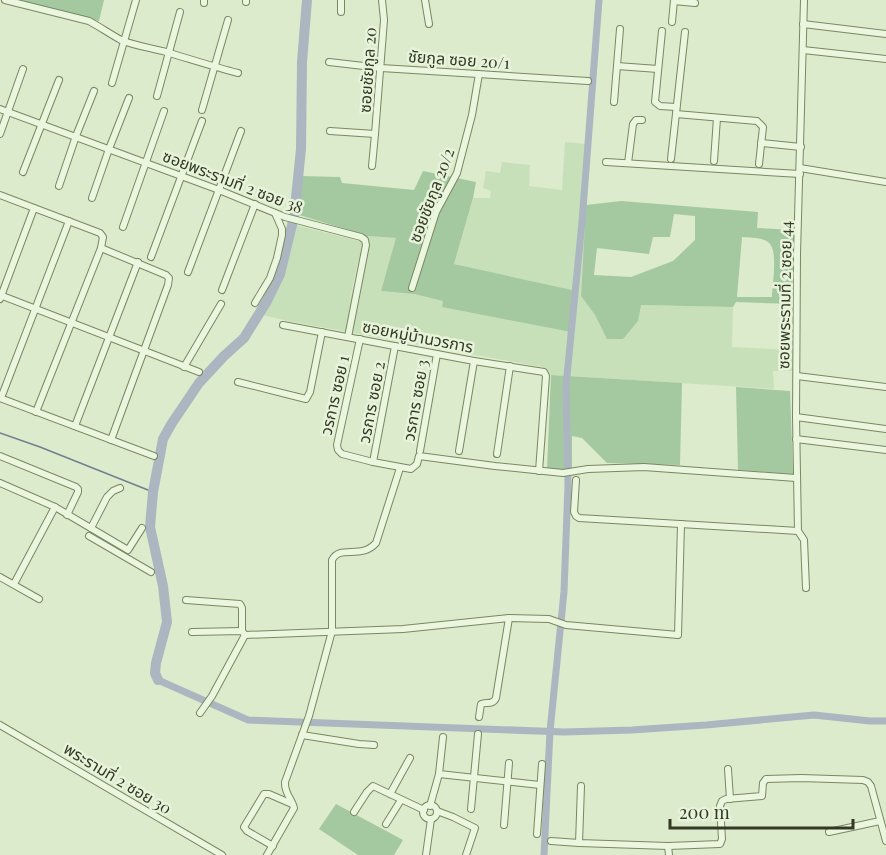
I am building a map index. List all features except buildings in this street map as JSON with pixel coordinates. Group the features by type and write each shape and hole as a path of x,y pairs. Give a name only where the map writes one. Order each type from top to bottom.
{"street":[{"path":"6,0 89,21 124,41 238,73"},
{"path":"112,83 136,0"},
{"path":"341,0 341,12"},
{"name":"ซอยชัยกูล 20","path":"330,131 375,134 384,20 382,0"},
{"path":"425,0 429,24"},
{"path":"672,22 674,0 695,3"},
{"name":"ซอยพระรามที่ 2 ซอย 44","path":"804,0 797,254 796,478 798,531 804,540 806,588"},
{"path":"157,96 180,12"},
{"path":"202,110 228,20"},
{"path":"803,24 886,34"},
{"path":"614,102 620,29"},
{"path":"662,31 656,102 660,106 676,111 717,118 757,121 763,127 759,164"},
{"path":"671,159 684,32"},
{"path":"803,50 886,58"},
{"name":"ชัยกูล ซอย 20/1","path":"329,62 381,68 588,81"},
{"path":"617,66 658,69"},
{"path":"0,134 23,69"},
{"name":"ซอยชัยกูล 20/2","path":"412,288 436,212 457,173 472,115 479,74"},
{"path":"24,171 59,80"},
{"path":"59,186 94,91"},
{"path":"92,198 129,98"},
{"name":"ซอยพระรามที่ 2 ซอย 38","path":"0,109 181,175 285,217 361,237 366,245 348,337"},
{"path":"123,227 165,111"},
{"path":"714,161 717,118"},
{"path":"628,163 633,124 636,120 642,120"},
{"path":"151,258 202,122"},
{"path":"188,272 241,131"},
{"path":"372,166 375,134"},
{"path":"761,143 801,147"},
{"path":"606,162 800,171 886,182"},
{"path":"0,195 100,233 103,237 101,248 36,412"},
{"path":"222,290 255,204"},
{"path":"34,208 0,297 199,372"},
{"path":"255,303 270,278 277,258 282,229 275,213"},
{"path":"69,222 1,398 154,456"},
{"path":"101,248 166,274 169,278 111,440"},
{"path":"75,426 138,262"},
{"path":"184,367 221,304"},
{"name":"ซอยหมู่บ้านวรการ","path":"283,325 544,372 546,376 539,471"},
{"path":"238,382 306,399 310,392 322,332"},
{"name":"วรการ ซอย 1","path":"360,339 337,445 342,454 373,462"},
{"name":"วรการ ซอย 2","path":"373,462 395,346"},
{"name":"วรการ ซอย 3","path":"400,468 411,469 417,464 436,354"},
{"path":"459,451 474,361"},
{"path":"497,454 510,366"},
{"path":"797,376 886,387"},
{"path":"796,417 886,429"},
{"path":"796,439 886,450"},
{"path":"420,453 563,473 588,469 644,467 796,478"},
{"path":"0,456 76,487 78,492 67,515"},
{"path":"267,855 292,812 293,804 285,787 309,716 332,631 333,555 367,551 376,543 400,468 373,462"},
{"path":"576,480 573,512 579,518 798,531"},
{"path":"0,483 55,507 128,550 142,528"},
{"path":"91,528 107,497 120,488"},
{"path":"14,584 55,507"},
{"path":"192,632 243,633 412,628 510,618 549,619 566,626 678,635 681,524"},
{"path":"89,536 151,572"},
{"path":"116,551 120,545"},
{"path":"0,577 39,599"},
{"path":"186,600 240,604 242,608 243,633 212,696 200,713"},
{"path":"478,717 481,704 492,703 496,698 510,618"},
{"name":"พระรามที่ 2 ซอย 30","path":"0,725 222,855"},
{"path":"471,809 478,734"},
{"path":"302,735 374,745"},
{"path":"431,819 425,817 439,774 443,737"},
{"path":"390,794 410,758"},
{"path":"504,825 508,763"},
{"path":"537,834 542,764"},
{"path":"728,769 730,799"},
{"path":"439,774 540,785"},
{"path":"551,841 668,846 720,844 722,801 762,796 763,783 766,779 801,778 868,782 885,832 886,842"},
{"path":"354,812 373,786 401,800 427,808 435,807 437,811 475,828 466,855"},
{"path":"579,843 581,786"},
{"path":"273,846 244,827 264,794 293,804"},
{"path":"386,824 401,800"},
{"path":"426,855 431,819 436,816 437,811"},
{"path":"829,832 880,821"},
{"path":"668,846 669,855"}],"green space":[{"path":"23,0 104,0 99,21 23,2"},
{"path":"565,142 586,144 587,197 581,296 595,315 641,305 733,307 732,347 794,350 793,371 773,371 774,389 551,375 542,367 262,315 278,287 295,225 363,242 348,306 368,236 397,238 381,291 414,294 443,301 442,307 571,290 454,264 473,198 490,198 491,191 483,188 486,171 500,173 502,162 530,165 529,186 562,190"},
{"path":"423,171 476,182 454,264 572,290 571,332 442,307 443,301 414,294 381,291 396,238 368,236 366,241 352,231 299,215 299,176 340,177 342,183 414,190"},
{"path":"621,201 758,212 757,228 795,230 791,304 736,302 733,307 641,305 638,321 623,339 607,339 595,315 581,296 586,205","holes":["674,214 695,216 695,240 673,261 631,277 594,275 597,248 649,254 653,237 670,237","742,237 757,238 770,244 774,255 772,297 737,297"]},
{"path":"551,375 682,383 680,465 607,463 582,438 572,436 572,469 547,469"},
{"path":"736,387 790,391 793,474 738,470"},
{"path":"336,804 403,840 394,855 358,855 319,829"}],"waterway":[{"path":"158,680 155,673 156,663 167,622 163,586 150,527 153,492 163,439 199,383 244,338 267,301 280,274 294,217 301,149 302,62 307,0"},
{"path":"544,855 550,731 564,592 568,485 566,386 582,222 599,0"},
{"path":"0,433 153,492"},
{"path":"158,680 248,720 564,732 706,725 814,715 886,721"}]}
